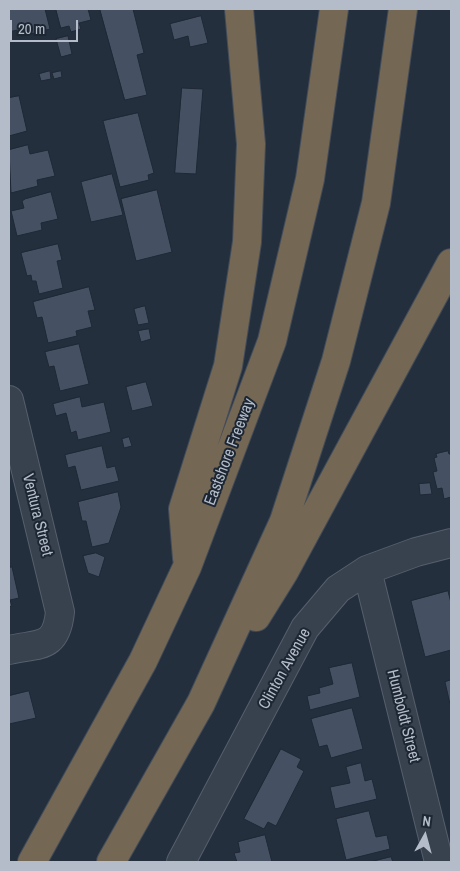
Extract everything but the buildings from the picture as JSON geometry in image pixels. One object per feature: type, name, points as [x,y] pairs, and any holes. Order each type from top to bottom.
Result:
[{"type":"highway","points":[[187,567],[183,509],[228,366],[247,242],[251,144],[239,9]]},
{"type":"highway","name":"Eastshore Freeway","points":[[32,862],[143,661],[187,567],[272,341],[310,180],[334,9]]},
{"type":"highway","points":[[202,703],[284,521],[336,361],[376,203],[403,9]]},
{"type":"highway","points":[[111,862],[202,703],[284,572],[451,263]]},
{"type":"street","name":"Ventura Street","points":[[9,400],[60,612],[58,630],[45,644],[9,650]]},
{"type":"street","name":"Clinton Avenue","points":[[181,862],[305,628],[338,589],[367,570],[416,552],[451,543]]},
{"type":"street","name":"Humboldt Street","points":[[367,570],[439,862]]}]
